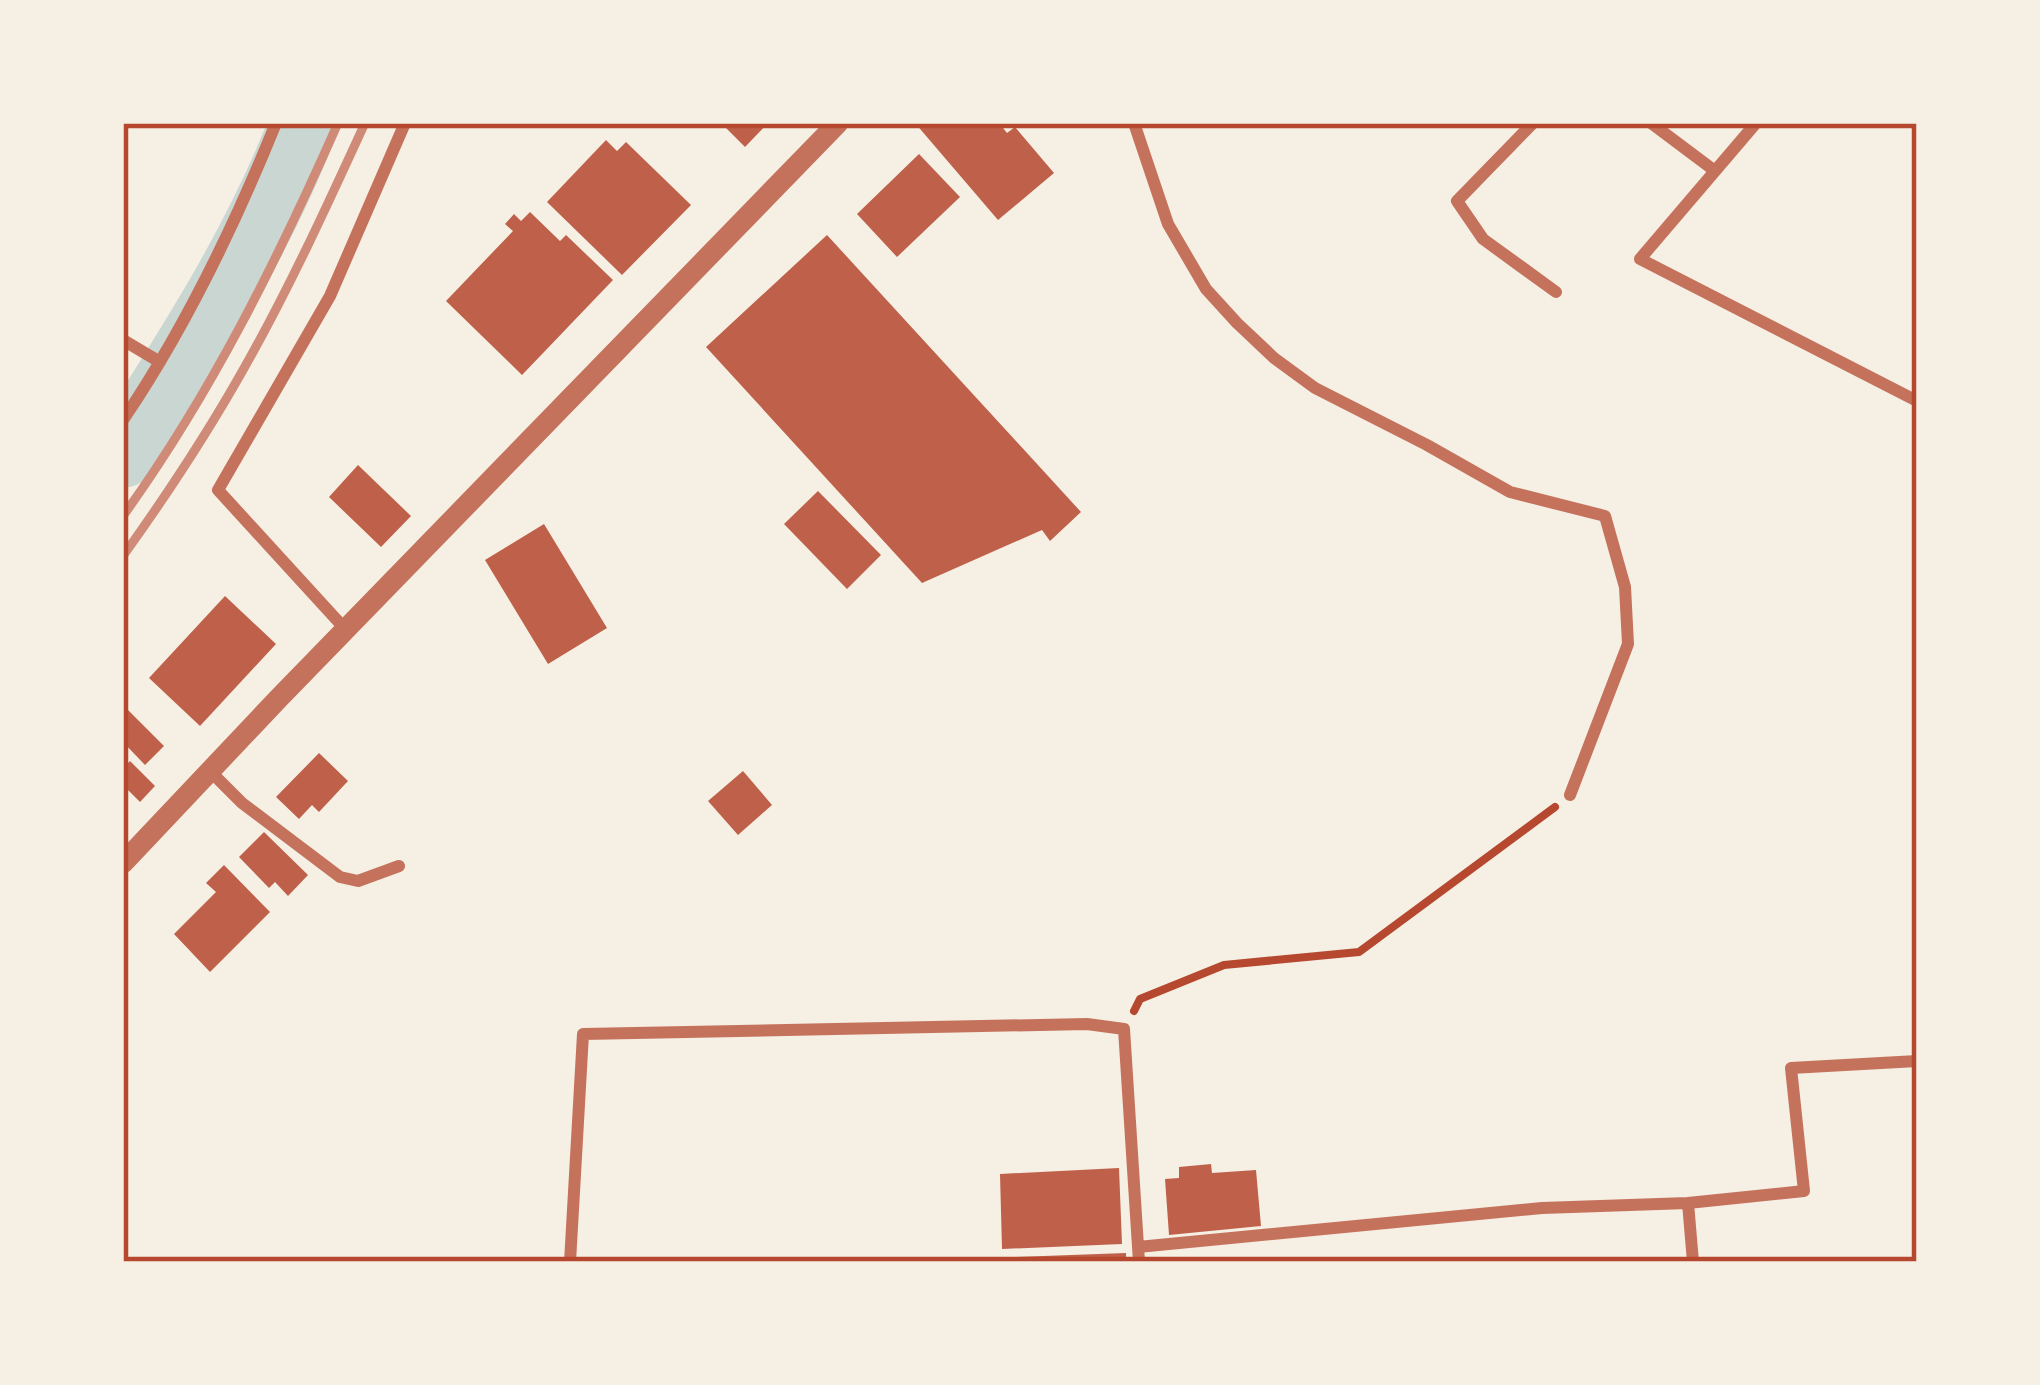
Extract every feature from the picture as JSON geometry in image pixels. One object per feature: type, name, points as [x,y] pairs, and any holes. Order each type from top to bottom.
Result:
[{"type":"street","points":[[123,420],[216,263],[276,123]]},
{"type":"street","points":[[346,630],[218,490],[330,296],[405,123]]},
{"type":"street","points":[[123,863],[838,123]]},
{"type":"street","points":[[1134,123],[1168,224],[1207,289],[1274,358],[1315,388],[1510,492],[1605,516],[1625,587],[1628,644],[1570,795]]},
{"type":"street","points":[[1533,123],[1457,201],[1483,239],[1556,292]]},
{"type":"street","points":[[1651,123],[1715,171]]},
{"type":"street","points":[[1756,123],[1640,259],[1917,401]]},
{"type":"street","points":[[123,340],[160,362]]},
{"type":"street","points":[[210,771],[242,803],[340,877],[358,881],[399,866]]},
{"type":"street","points":[[570,1262],[583,1034],[1088,1024],[1124,1029],[1138,1255],[1542,1208],[1688,1203],[1804,1191],[1791,1068],[1917,1061]]},
{"type":"street","points":[[1688,1203],[1693,1262]]},
{"type":"path","points":[[1124,1029],[1140,999],[1224,965],[1360,952],[1570,795]]},
{"type":"building","points":[[721,123],[768,123],[745,147]]},
{"type":"building","points":[[915,123],[999,123],[1007,133],[1015,127],[1054,173],[998,220]]},
{"type":"building","points":[[606,140],[617,151],[626,142],[691,205],[622,275],[547,202]]},
{"type":"building","points":[[919,154],[960,197],[897,257],[857,214]]},
{"type":"building","points":[[530,212],[560,241],[566,235],[613,280],[522,375],[446,301],[513,231],[505,224],[514,214],[521,221]]},
{"type":"building","points":[[827,235],[1081,512],[1050,541],[1042,530],[922,583],[706,347]]},
{"type":"building","points":[[358,465],[411,516],[381,547],[329,497]]},
{"type":"building","points":[[818,491],[881,555],[847,589],[784,524]]},
{"type":"building","points":[[544,524],[607,628],[548,664],[485,560]]},
{"type":"building","points":[[225,596],[276,644],[200,726],[149,678]]},
{"type":"building","points":[[123,705],[164,746],[145,765],[123,742]]},
{"type":"building","points":[[319,753],[348,781],[319,812],[312,805],[299,819],[276,797]]},
{"type":"building","points":[[130,761],[155,786],[140,802],[123,785],[123,768]]},
{"type":"building","points":[[743,771],[772,805],[738,835],[708,801]]},
{"type":"building","points":[[264,832],[308,875],[288,896],[275,882],[269,888],[239,857]]},
{"type":"building","points":[[224,865],[270,912],[210,972],[174,934],[216,892],[206,883]]},
{"type":"building","points":[[1211,1164],[1212,1173],[1256,1170],[1261,1226],[1169,1235],[1165,1179],[1179,1178],[1179,1167]]},
{"type":"building","points":[[1119,1168],[1122,1244],[1002,1249],[1000,1174]]},
{"type":"building","points":[[1126,1253],[1126,1262],[988,1262],[988,1258]]},
{"type":"waterway","points":[[123,453],[245,251],[304,123]]},
{"type":"railway","points":[[123,516],[241,325],[338,123]]},
{"type":"railway","points":[[123,556],[243,370],[365,123]]}]
